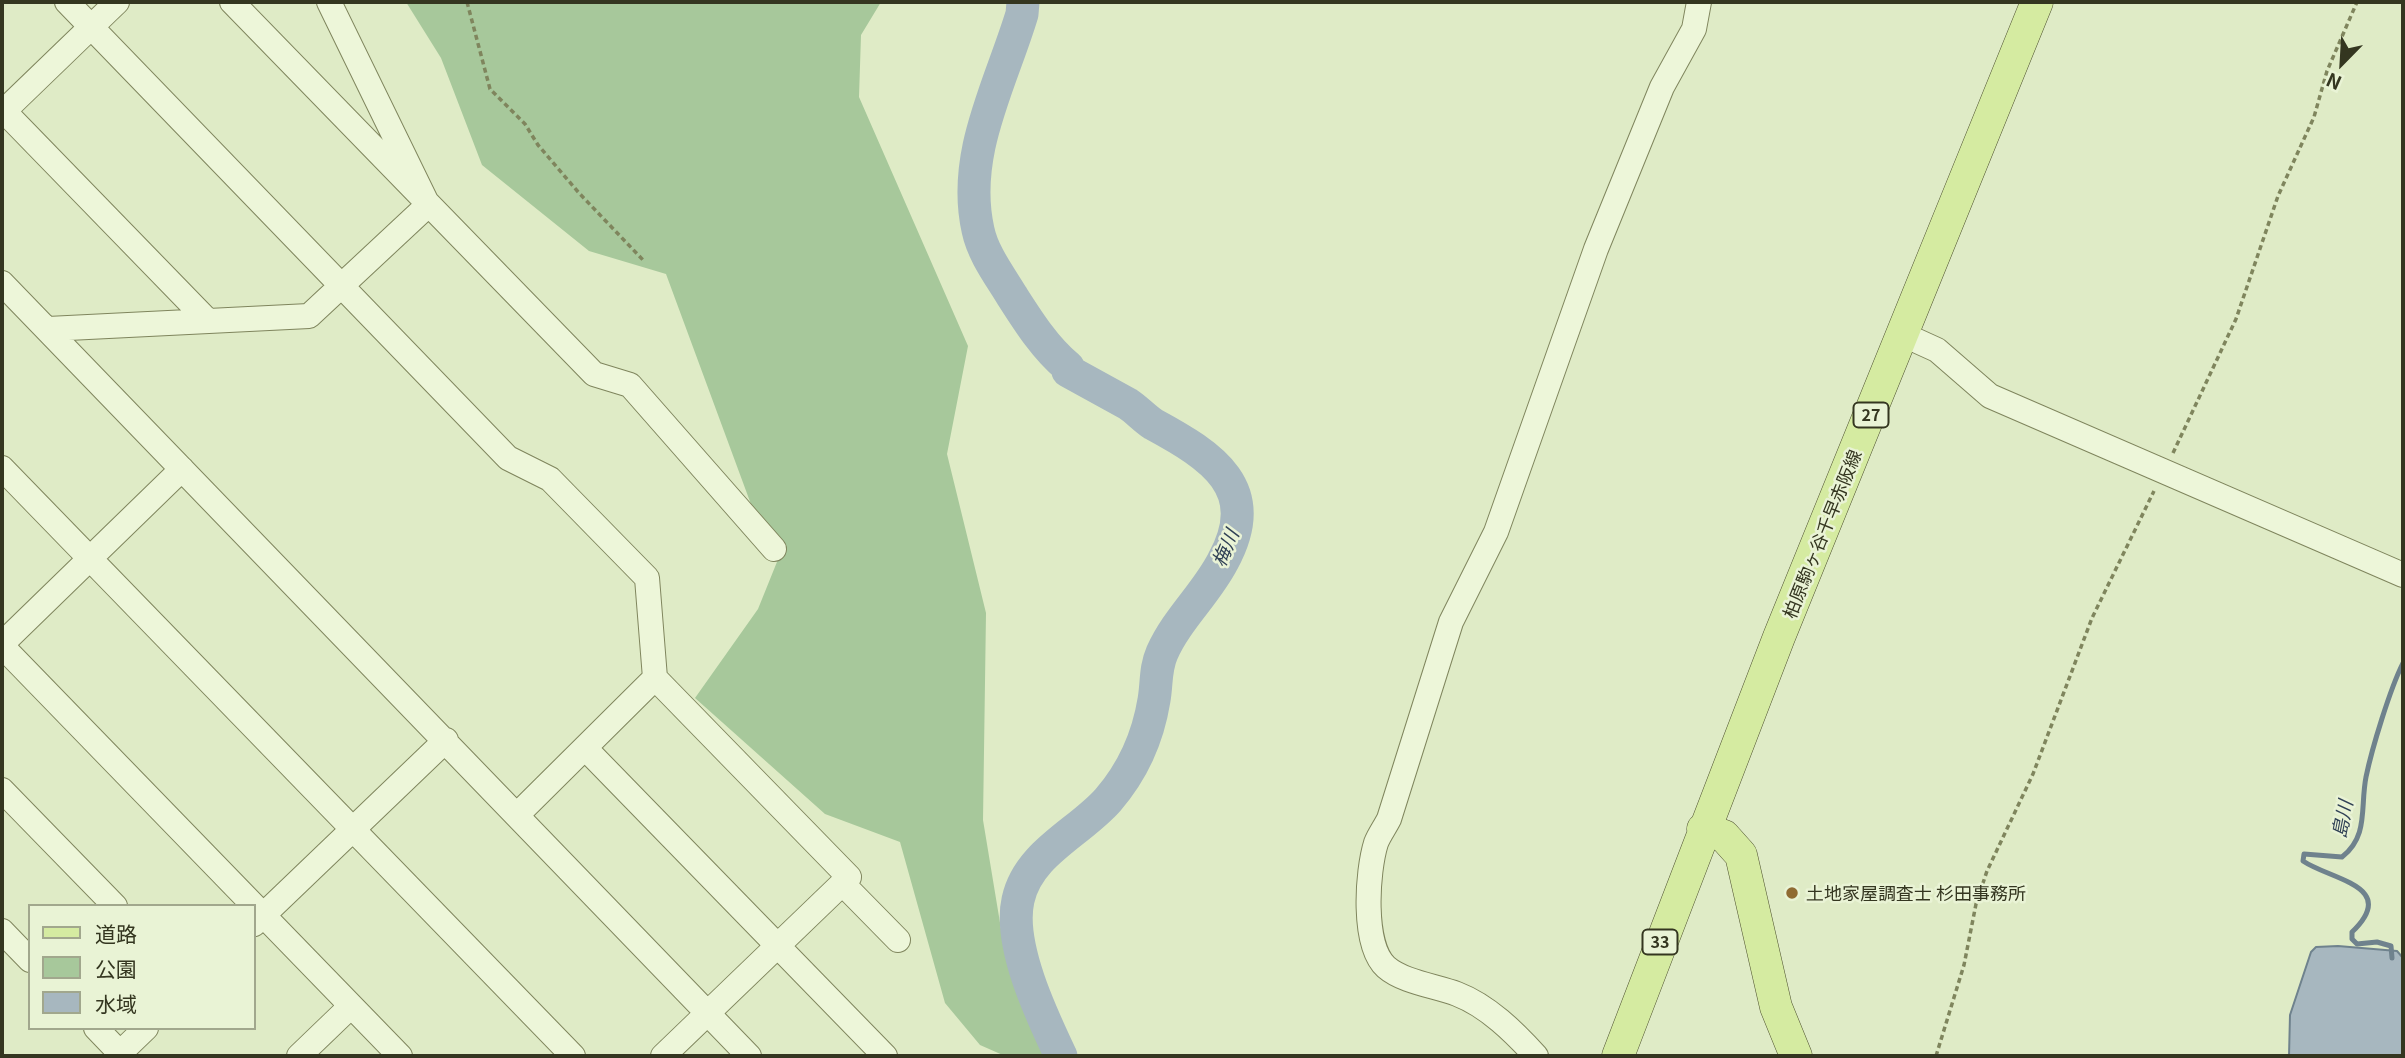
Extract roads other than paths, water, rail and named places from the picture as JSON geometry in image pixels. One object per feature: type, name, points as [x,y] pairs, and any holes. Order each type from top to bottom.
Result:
[{"type":"main road","name":"柏原駒ヶ谷千早赤阪線","points":[[1703,828],[2037,2]]},
{"type":"main road","name":"33","points":[[1618,1056],[1703,828]]},
{"type":"main road","points":[[1703,828],[1724,836],[1741,855],[1776,1007],[1796,1056]]},
{"type":"street","points":[[67,2],[508,458],[550,479],[646,578],[655,678],[849,877],[663,1056]]},
{"type":"street","points":[[117,2],[2,111],[208,321]]},
{"type":"street","points":[[232,2],[594,374],[630,385],[774,549]]},
{"type":"street","points":[[329,2],[428,205]]},
{"type":"street","points":[[1536,1056],[1502,1021],[1460,995],[1387,968],[1373,948],[1370,927],[1372,870],[1377,842],[1389,819],[1451,622],[1496,532],[1596,249],[1662,87],[1693,29],[1699,2]]},
{"type":"street","points":[[48,329],[309,316],[339,284],[428,205]]},
{"type":"street","points":[[2,283],[446,740],[748,1056]]},
{"type":"street","points":[[1904,335],[1937,349],[1990,397],[2403,575]]},
{"type":"street","points":[[2,468],[573,1056]]},
{"type":"street","points":[[183,469],[2,645],[243,904]]},
{"type":"street","points":[[517,815],[655,678]]},
{"type":"street","points":[[400,1056],[351,1006],[258,920],[446,740]]},
{"type":"street","points":[[585,748],[885,1056]]},
{"type":"street","points":[[2,790],[113,904]]},
{"type":"street","points":[[842,883],[898,940]]},
{"type":"street","points":[[2,931],[28,958]]},
{"type":"street","points":[[299,1056],[351,1006]]},
{"type":"street","points":[[98,1030],[118,1055],[144,1030]]},
{"type":"water","points":[[2316,947],[2397,951],[2403,958],[2403,1056],[2289,1056],[2290,1015],[2311,952]]},
{"type":"waterway","name":"梅川","points":[[1023,2],[1022,14],[994,93],[979,147],[974,202],[984,248],[1031,324],[1068,367],[1068,371],[1128,404],[1153,424],[1212,462],[1225,477],[1234,494],[1237,513],[1234,535],[1223,561],[1175,629],[1162,653],[1148,727],[1132,765],[1108,800],[1043,856],[1032,869],[1018,900],[1016,918],[1022,959],[1036,1001],[1061,1056]]},
{"type":"waterway","name":"島川","points":[[2392,958],[2391,946],[2377,942],[2357,944],[2352,939],[2352,932],[2365,917],[2369,904],[2365,894],[2356,886],[2303,861],[2304,854],[2342,857],[2356,840],[2362,820],[2364,788],[2372,751],[2403,663]]},
{"type":"place","name":"土地家屋調査士 杉田事務所","points":[[1792,893]]}]
